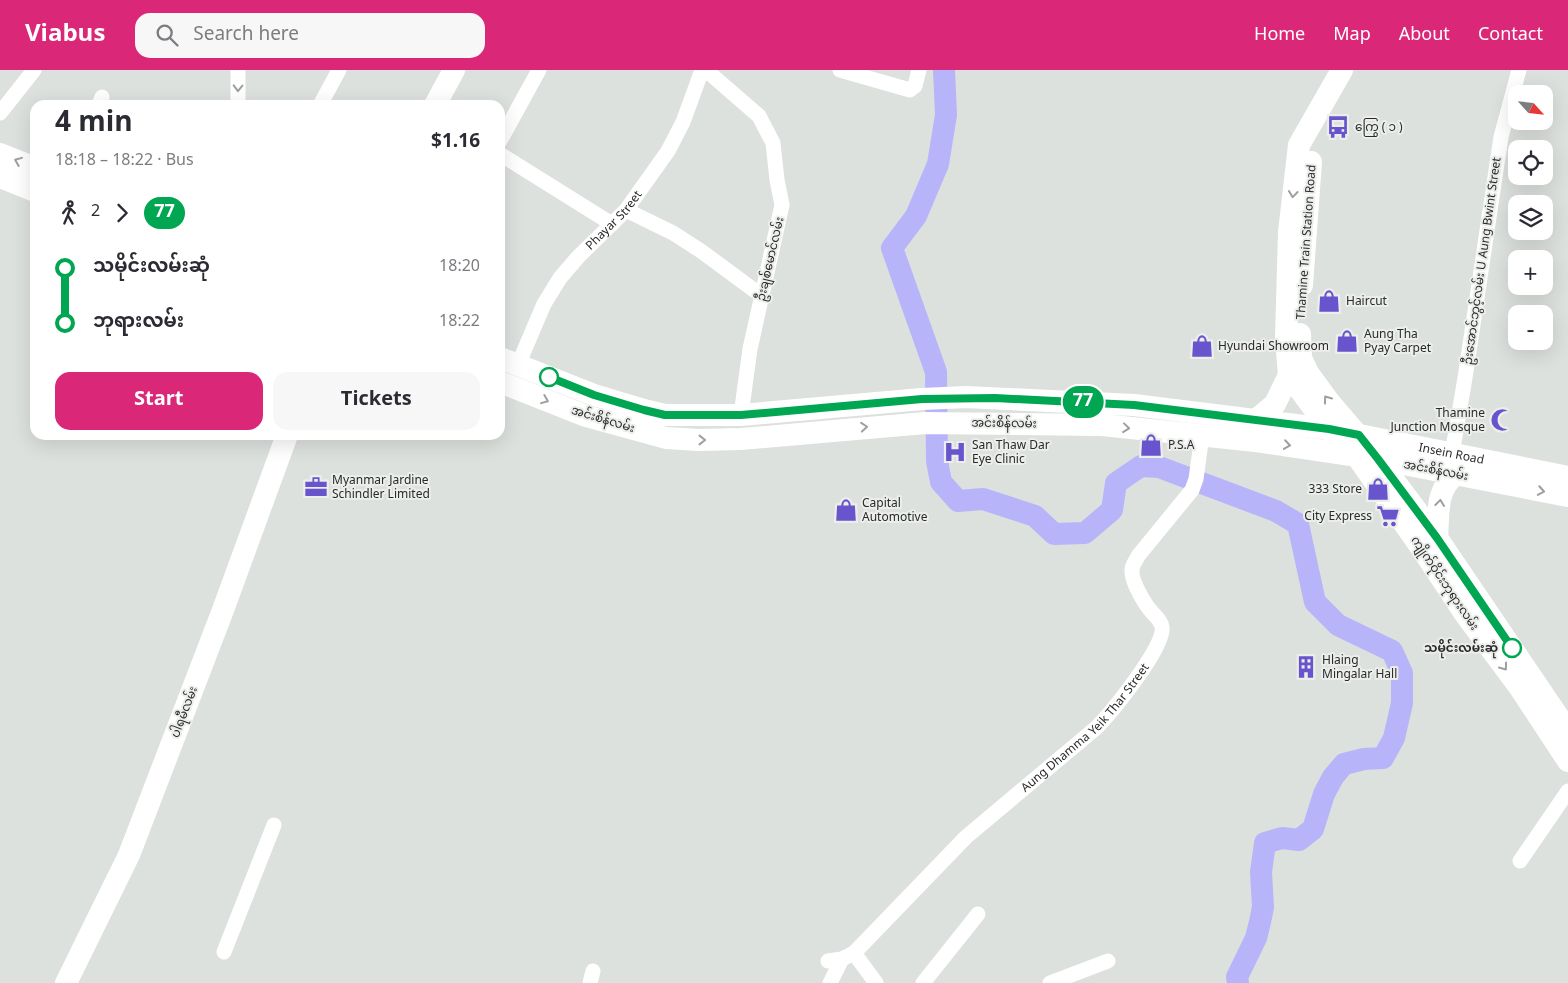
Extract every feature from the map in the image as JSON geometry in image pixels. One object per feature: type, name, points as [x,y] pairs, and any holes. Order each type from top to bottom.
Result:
[{"type":"main road","points":[[438,100],[454,70]]},
{"type":"main road","name":"Thamine Train Station Road","points":[[1289,375],[1286,339],[1289,232],[1299,144],[1342,70]]},
{"type":"main road","name":"Thamine Train Station Road","points":[[1356,70],[1312,149],[1300,312],[1300,358],[1308,373],[1357,445]]},
{"type":"main road","points":[[0,154],[30,166]]},
{"type":"main road","points":[[0,177],[30,189]]},
{"type":"main road","name":"အင်းစိန်လမ်း","points":[[509,362],[594,395],[665,415],[741,415],[922,399],[995,398],[1134,405],[1329,429],[1357,445]]},
{"type":"main road","points":[[1256,420],[1275,404],[1289,375],[1329,429]]},
{"type":"main road","name":"အင်းစိန်လမ်း","points":[[505,384],[586,416],[666,438],[699,440],[741,439],[955,422],[1102,425],[1256,441],[1357,445]]},
{"type":"main road","points":[[780,412],[781,435]]},
{"type":"main road","name":"ပါရမီလမ်း","points":[[66,983],[129,855],[285,440]]},
{"type":"main road","name":"ကျိုက်ဝိုင်းဘုရားလမ်း","points":[[1357,445],[1378,459],[1437,538],[1568,730]]},
{"type":"main road","name":"ကျိုက်ဝိုင်းဘုရားလမ်း","points":[[1357,445],[1422,549],[1520,688],[1568,761]]},
{"type":"main road","name":"Insein Road","points":[[1357,445],[1454,464],[1544,472],[1568,477]]},
{"type":"main road","name":"အင်းစိန်လမ်း","points":[[1378,459],[1454,464],[1514,486],[1568,496]]},
{"type":"main road","points":[[1437,538],[1440,500],[1443,488],[1454,464]]},
{"type":"street","points":[[0,113],[34,70]]},
{"type":"street","points":[[238,70],[238,100]]},
{"type":"street","points":[[323,100],[339,70]]},
{"type":"street","points":[[505,132],[539,70]]},
{"type":"street","name":"Phayar Street","points":[[509,362],[560,278],[578,257],[626,210],[668,151],[683,122],[704,70]]},
{"type":"street","name":"ဦးချစ်မောင်လမ်း","points":[[704,70],[759,116],[774,143],[777,180],[782,205],[750,349],[741,415]]},
{"type":"street","points":[[845,71],[907,90],[912,89],[918,70]]},
{"type":"street","name":"ဦးအောင်ဘွင့်လမ်း U Aung Bwint Street","points":[[1454,464],[1500,137],[1519,70]]},
{"type":"street","points":[[505,157],[612,224]]},
{"type":"street","points":[[626,210],[673,233],[762,296]]},
{"type":"street","name":"Aung Dhamma Yeik Thar Street","points":[[842,958],[966,837],[1096,728],[1110,714],[1150,658],[1159,642],[1162,628],[1159,620],[1146,605],[1134,581],[1132,568],[1138,556],[1192,490],[1196,479],[1202,435]]},
{"type":"street","points":[[1520,861],[1568,791]]},
{"type":"street","points":[[224,952],[274,825]]},
{"type":"street","points":[[923,983],[978,914]]},
{"type":"street","points":[[830,983],[842,958],[876,983]]},
{"type":"street","points":[[1050,983],[1108,961]]},
{"type":"waterway","points":[[944,70],[946,115],[938,164],[916,216],[892,248],[936,372],[937,461],[941,482],[958,501],[983,499],[1035,516],[1054,534],[1085,533],[1112,510],[1116,483],[1141,466],[1159,467],[1276,511],[1298,524],[1315,602],[1338,625],[1392,651],[1402,673],[1402,703],[1394,738],[1383,758],[1364,759],[1344,764],[1333,777],[1324,794],[1313,829],[1299,840],[1282,838],[1265,843],[1261,872],[1263,907],[1256,938],[1237,977],[1238,983]]},
{"type":"bus line","name":"77","points":[[549,377],[594,395],[665,415],[741,415],[922,399],[966,397],[1134,405],[1329,429],[1359,435],[1437,538],[1512,648]]},
{"type":"place","name":"ကြွေ ( ၁ )","points":[[1338,127]]},
{"type":"place","name":"Haircut","points":[[1329,301]]},
{"type":"place","name":"Aung Tha Pyay Carpet","points":[[1347,341]]},
{"type":"place","name":"Hyundai Showroom","points":[[1202,346]]},
{"type":"place","name":"Thamine Junction Mosque","points":[[1502,420]]},
{"type":"place","name":"P.S.A","points":[[1151,445]]},
{"type":"place","name":"San Thaw Dar Eye Clinic","points":[[955,452]]},
{"type":"place","name":"Myanmar Jardine Schindler Limited","points":[[316,487]]},
{"type":"place","name":"333 Store","points":[[1378,489]]},
{"type":"place","name":"Capital Automotive","points":[[846,510]]},
{"type":"place","name":"City Express","points":[[1388,516]]},
{"type":"place","name":"သမိုင်းလမ်းဆုံ","points":[[1512,648]]},
{"type":"place","name":"Hlaing Mingalar Hall","points":[[1306,667]]}]
